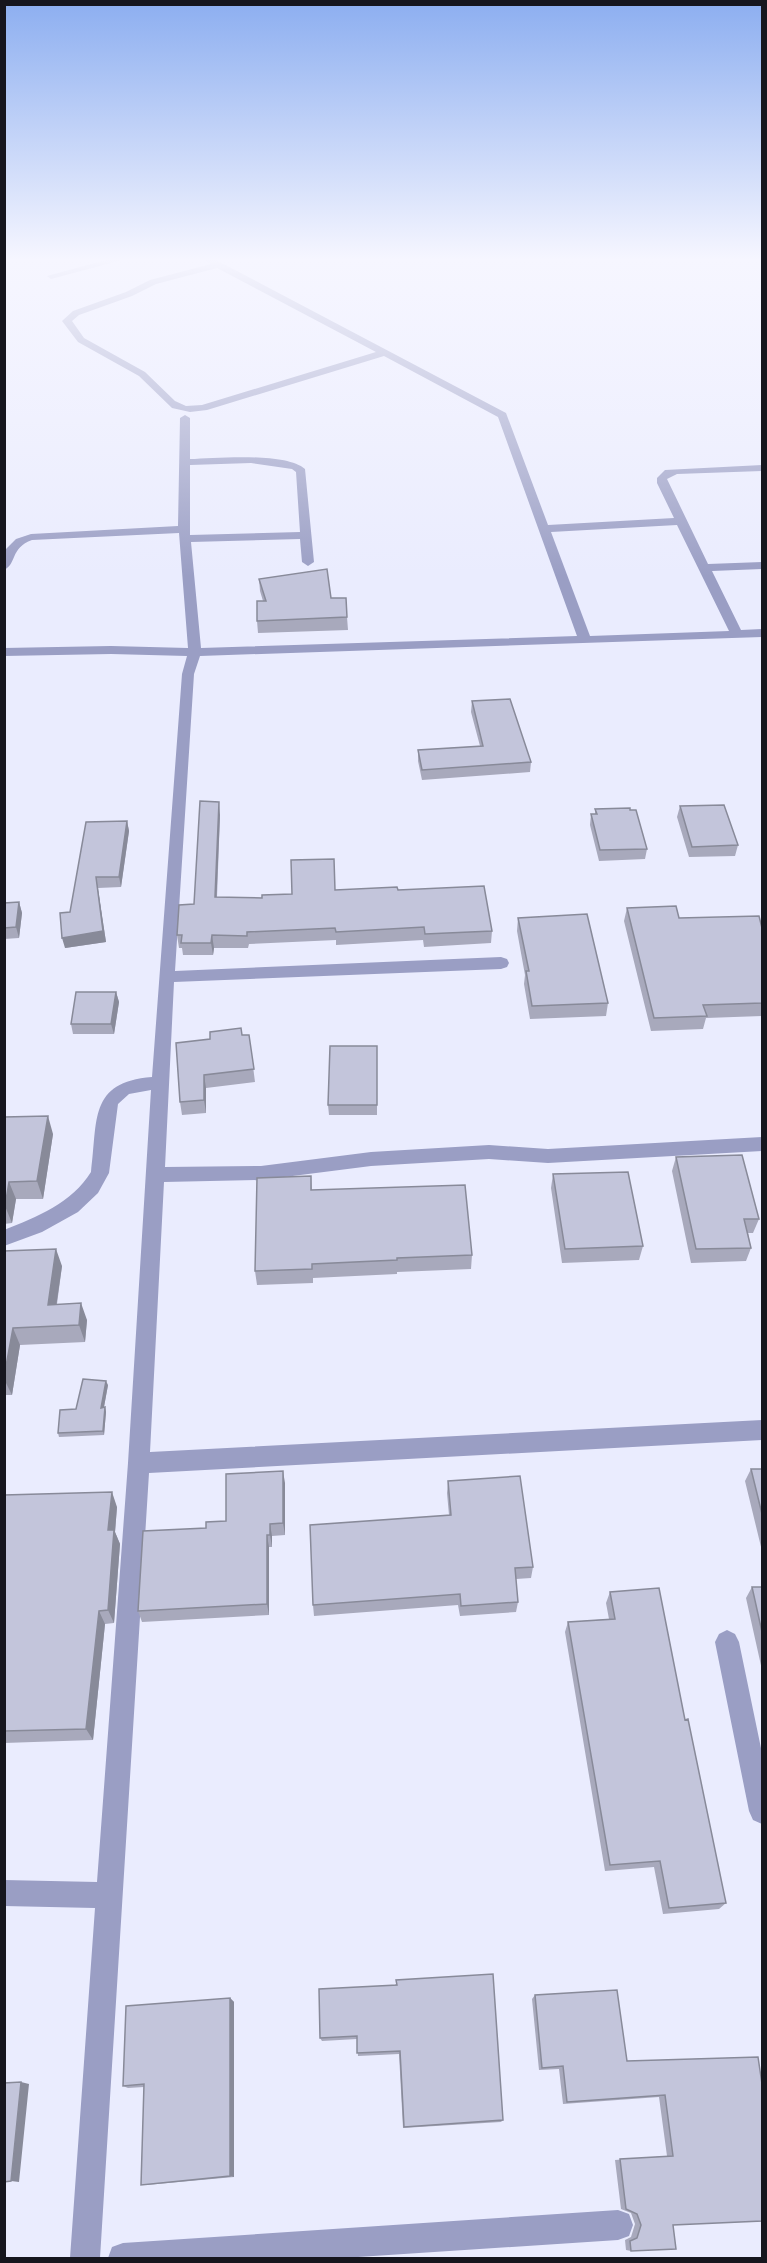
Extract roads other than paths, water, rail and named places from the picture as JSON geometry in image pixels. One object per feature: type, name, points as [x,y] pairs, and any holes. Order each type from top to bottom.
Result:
[{"type":"street","points":[[127,366],[141,373],[174,405],[188,410],[203,408],[343,366]]},
{"type":"street","points":[[408,366],[502,415],[585,640]]},
{"type":"street","points":[[85,2259],[138,1463],[166,977],[188,674],[195,652],[185,534],[185,418]]},
{"type":"street","points":[[186,462],[251,460],[295,466],[301,471],[308,561]]},
{"type":"street","points":[[737,634],[662,483],[662,478],[677,471],[762,468]]},
{"type":"street","points":[[546,530],[681,521]]},
{"type":"street","points":[[4,567],[10,547],[17,541],[31,537],[185,534],[306,535]]},
{"type":"street","points":[[704,568],[762,565]]},
{"type":"street","points":[[4,652],[111,650],[195,652],[762,633]]},
{"type":"street","points":[[166,977],[501,963]]},
{"type":"street","points":[[4,1238],[35,1226],[70,1207],[91,1188],[100,1173],[110,1102],[123,1089],[134,1084],[159,1083]]},
{"type":"street","points":[[154,1175],[261,1173],[371,1159],[477,1153],[548,1156],[762,1144]]},
{"type":"street","points":[[138,1463],[365,1453],[762,1430]]},
{"type":"street","points":[[727,1642],[762,1811]]},
{"type":"street","points":[[4,1893],[109,1895]]},
{"type":"street","points":[[123,2259],[618,2224]]}]
